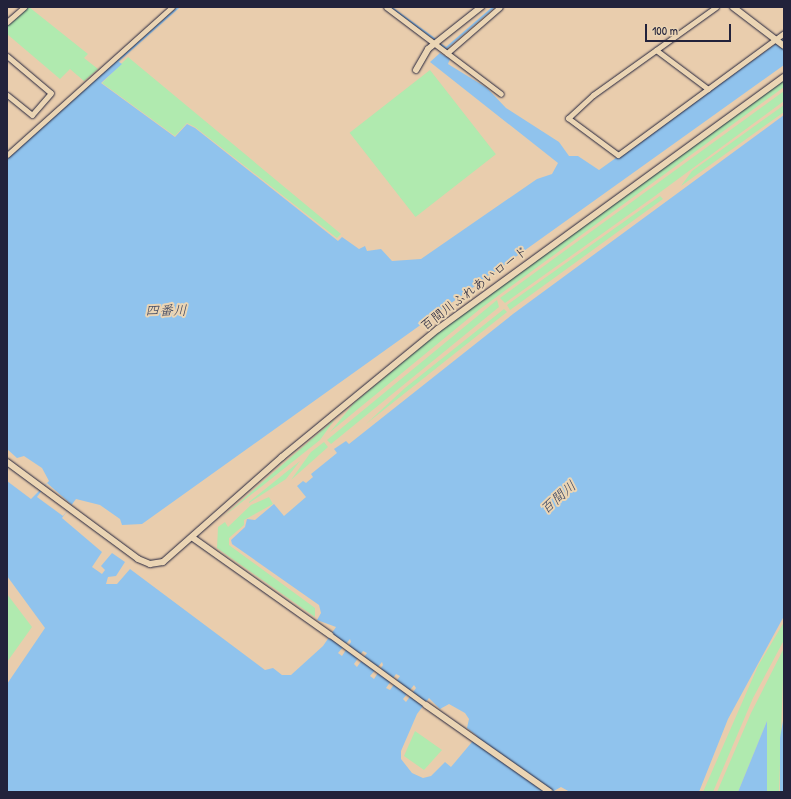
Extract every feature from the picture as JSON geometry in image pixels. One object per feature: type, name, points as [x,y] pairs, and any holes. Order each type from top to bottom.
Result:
[{"type":"street","points":[[7,22],[24,7]]},
{"type":"street","points":[[7,155],[172,7]]},
{"type":"street","points":[[386,7],[501,94]]},
{"type":"street","points":[[416,70],[435,43],[481,7]]},
{"type":"street","points":[[445,51],[500,7]]},
{"type":"street","points":[[716,7],[570,112],[568,118],[618,155],[708,89],[779,43],[784,33]]},
{"type":"street","points":[[733,7],[779,43]]},
{"type":"street","points":[[656,50],[708,89]]},
{"type":"street","points":[[7,56],[51,93],[32,115],[7,95]]},
{"type":"street","name":"百間川ふれあいロード","points":[[7,462],[69,508],[150,564],[168,560],[282,457],[438,328],[784,77]]},
{"type":"street","points":[[193,538],[550,792]]},
{"type":"green space","points":[[29,7],[88,54],[84,58],[98,69],[84,81],[70,69],[60,79],[7,34],[7,26]]},
{"type":"green space","points":[[128,57],[341,234],[337,238],[195,127],[187,123],[175,136],[102,83]]},
{"type":"green space","points":[[430,70],[496,154],[415,217],[350,133]]},
{"type":"green space","points":[[784,79],[784,87],[480,309],[330,432],[354,403],[460,314]]},
{"type":"green space","points":[[784,91],[784,101],[655,196],[505,303],[500,298]]},
{"type":"green space","points":[[784,105],[784,112],[681,186],[692,171]]},
{"type":"green space","points":[[660,196],[663,199],[510,310],[507,305]]},
{"type":"green space","points":[[497,300],[499,307],[331,444],[327,440]]},
{"type":"green space","points":[[504,309],[507,312],[366,424],[405,388]]},
{"type":"green space","points":[[335,419],[320,440],[223,517],[267,478]]},
{"type":"green space","points":[[324,442],[328,447],[291,480],[311,452]]},
{"type":"green space","points":[[300,461],[286,479],[249,503],[249,502]]},
{"type":"green space","points":[[269,497],[273,504],[244,520],[244,525],[229,538],[229,545],[315,608],[315,617],[217,548],[218,527],[225,522],[228,527],[251,505]]},
{"type":"green space","points":[[7,594],[32,627],[7,662]]},
{"type":"green space","points":[[784,622],[784,640],[753,698],[713,792],[703,792],[758,666]]},
{"type":"green space","points":[[784,648],[779,792],[767,792],[767,721],[738,792],[717,792],[751,713]]},
{"type":"green space","points":[[415,731],[442,750],[424,770],[404,756]]},
{"type":"water","points":[[784,38],[784,65],[142,524],[122,525],[120,519],[100,505],[76,499],[62,518],[102,552],[92,567],[102,574],[105,570],[101,566],[112,553],[125,562],[116,576],[108,577],[106,584],[117,584],[130,569],[265,670],[273,668],[282,675],[291,675],[323,646],[336,627],[317,620],[321,613],[319,605],[232,544],[231,540],[245,527],[247,519],[255,520],[274,504],[284,516],[306,497],[297,486],[303,481],[306,483],[313,477],[311,474],[337,453],[334,449],[346,441],[349,444],[513,314],[784,115],[784,616],[728,719],[699,792],[570,792],[561,787],[552,792],[7,792],[7,684],[45,628],[7,576],[7,481],[31,499],[49,481],[42,468],[24,456],[17,458],[7,449],[7,159],[116,60],[122,64],[101,83],[175,137],[187,124],[195,128],[338,241],[342,237],[359,249],[365,246],[367,251],[381,249],[392,261],[421,259],[537,179],[552,174],[558,163],[430,62],[440,53],[450,59],[448,64],[487,88],[506,108],[559,142],[569,156],[578,156],[599,170]],"holes":[[[350,639],[351,642],[342,656],[338,653]],[[363,651],[367,653],[357,667],[354,664]],[[382,662],[383,665],[374,679],[370,676]],[[396,674],[400,676],[390,690],[386,688]],[[414,685],[416,688],[406,702],[403,699]],[[429,698],[440,709],[449,704],[465,713],[469,719],[467,728],[477,736],[451,767],[445,762],[431,776],[423,778],[412,773],[401,759],[401,751],[417,714]]]},
{"type":"water","points":[[784,715],[784,792],[780,792],[780,738]]},
{"type":"water","points":[[767,721],[767,792],[738,792]]},
{"type":"pier","points":[[47,483],[72,505],[63,516],[37,497]]},
{"type":"waterway","points":[[117,62],[179,7]]},
{"type":"waterway","points":[[391,7],[435,39]]},
{"type":"waterway","points":[[444,50],[494,7]]},
{"type":"waterway","points":[[442,45],[446,48]]},
{"type":"water label","name":"四番川","points":[[166,310]]},
{"type":"water label","name":"百間川","points":[[558,497]]}]
